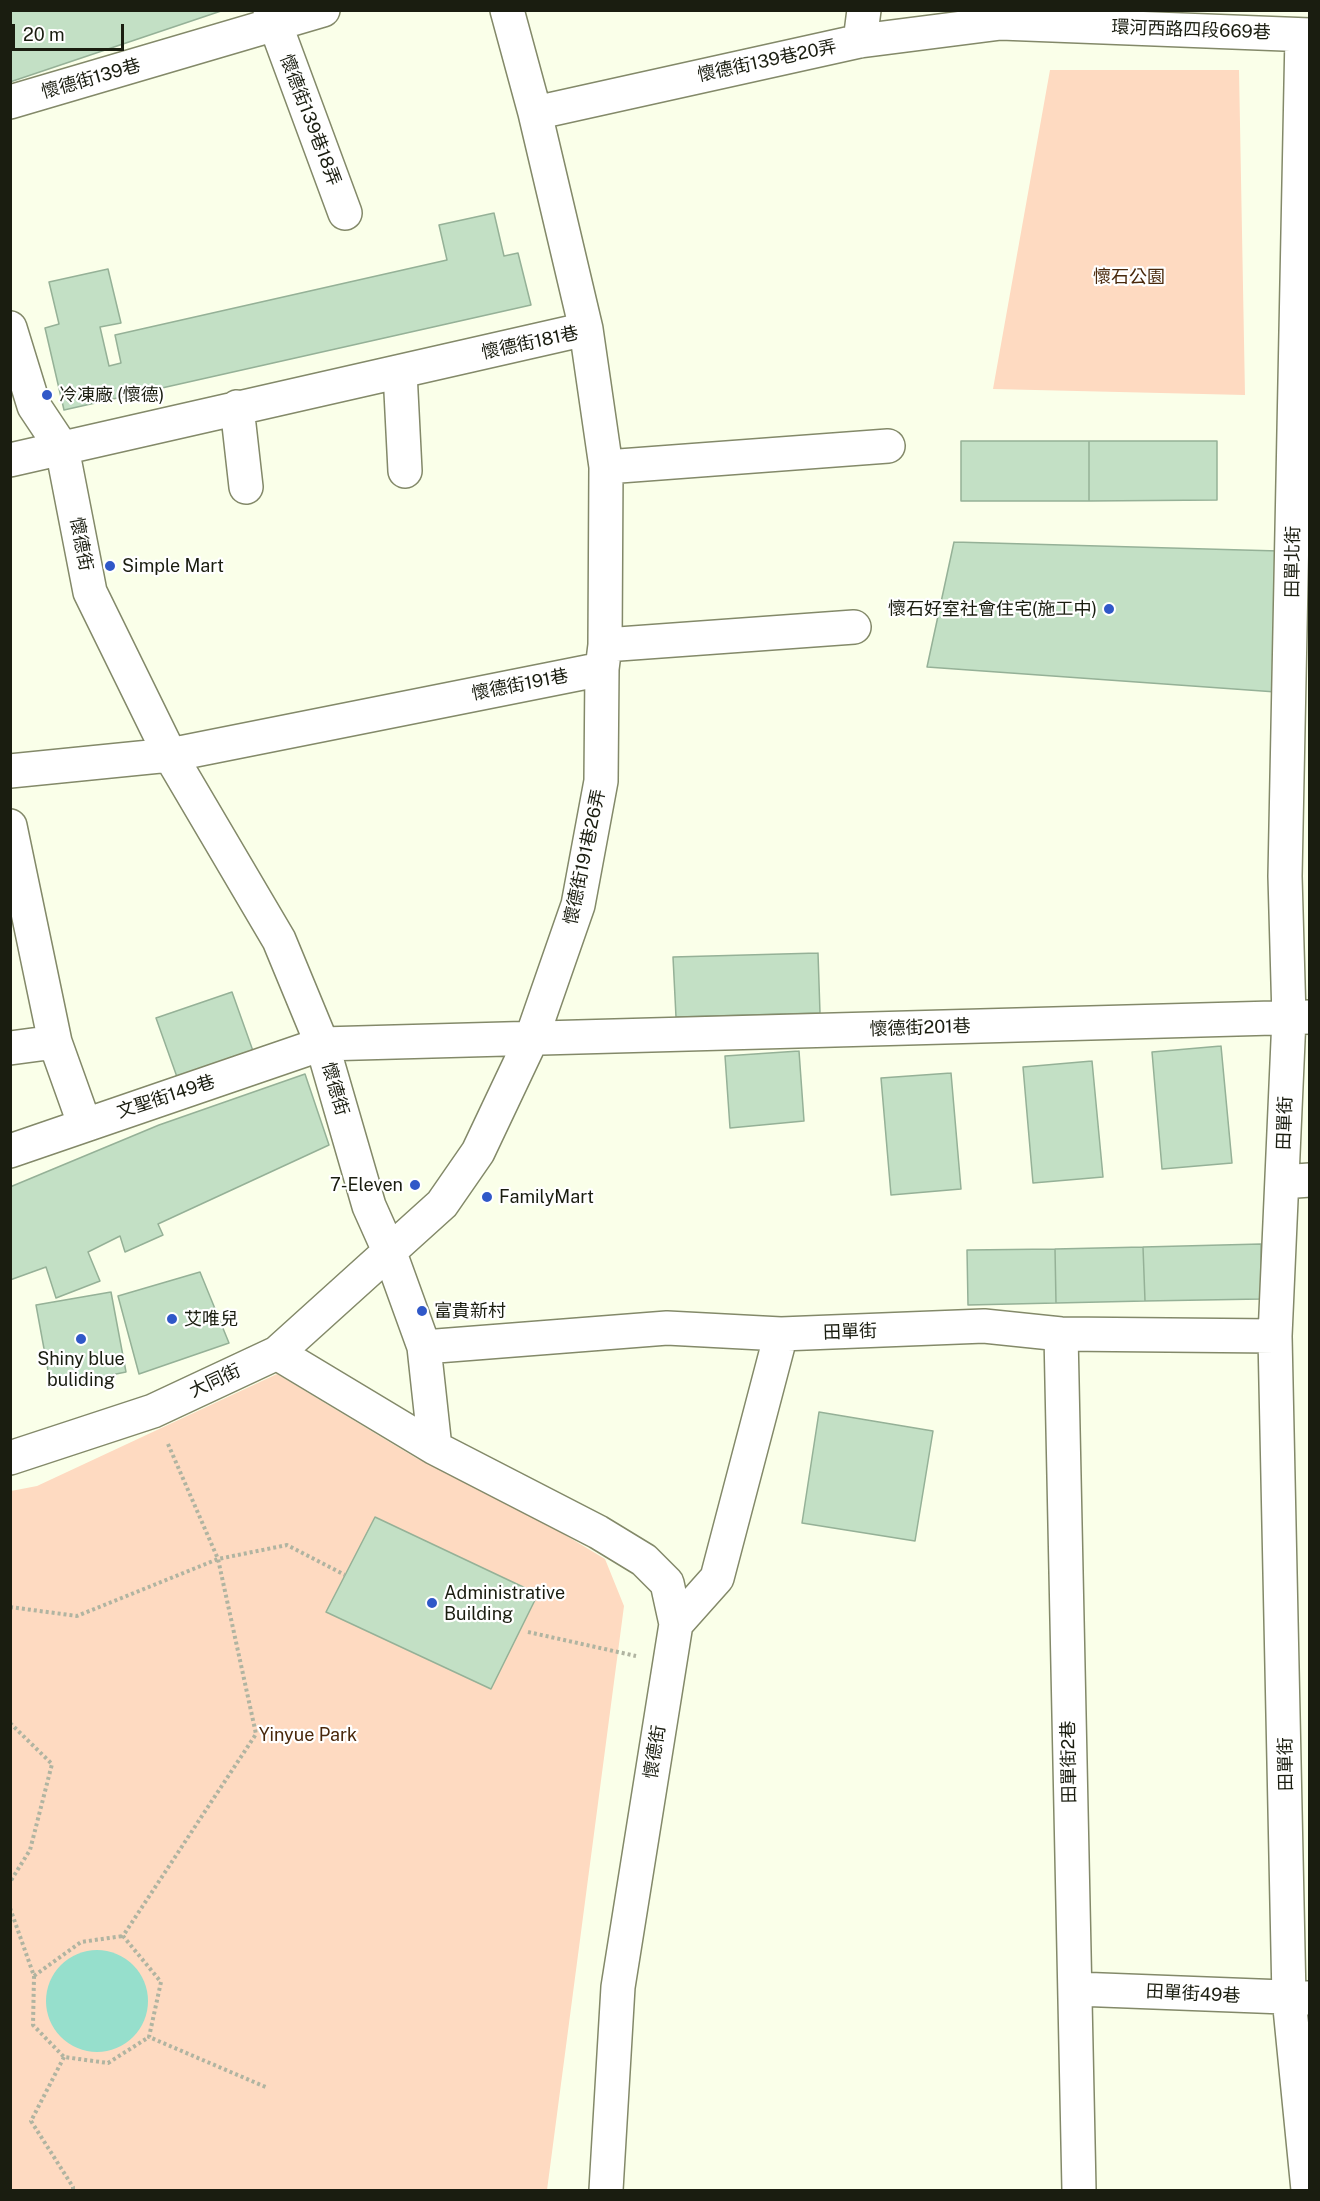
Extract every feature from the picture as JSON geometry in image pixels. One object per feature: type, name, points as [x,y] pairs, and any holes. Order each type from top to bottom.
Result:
[{"type":"street","name":"懷德街139巷","points":[[10,102],[272,18],[323,10]]},
{"type":"street","points":[[507,10],[535,112],[586,329]]},
{"type":"street","name":"懷德街139巷18弄","points":[[272,18],[345,213]]},
{"type":"street","name":"懷德街139巷20弄","points":[[535,112],[862,26],[1001,23]]},
{"type":"street","name":"環河西路四段669巷","points":[[1001,23],[1306,35]]},
{"type":"street","name":"田單北街","points":[[1299,1017],[1286,876],[1306,35]]},
{"type":"street","name":"懷德街","points":[[10,328],[34,406],[62,448],[90,591],[170,755],[279,940],[322,1044],[369,1206],[390,1253],[424,1347],[435,1448]]},
{"type":"street","name":"懷德街181巷","points":[[10,460],[586,329],[606,467],[604,657]]},
{"type":"street","points":[[400,372],[405,471]]},
{"type":"street","points":[[237,407],[246,487]]},
{"type":"street","points":[[606,467],[888,446]]},
{"type":"street","name":"懷德街191巷","points":[[170,755],[604,657],[854,627]]},
{"type":"street","name":"懷德街191巷26弄","points":[[390,1253],[442,1204],[478,1152],[531,1040],[578,905],[601,781],[604,657]]},
{"type":"street","points":[[10,771],[170,755]]},
{"type":"street","points":[[10,826],[55,1042],[84,1123]]},
{"type":"street","name":"懷德街201巷","points":[[322,1044],[1299,1017]]},
{"type":"street","name":"田單街","points":[[1299,1017],[1296,1181],[1275,1336],[1297,1661],[1299,1998],[1308,2190]]},
{"type":"street","points":[[10,1048],[55,1042]]},
{"type":"street","name":"文聖街149巷","points":[[10,1151],[84,1123],[165,1099],[322,1044]]},
{"type":"street","name":"大同街","points":[[10,1458],[153,1411],[277,1353],[390,1253]]},
{"type":"street","name":"田單街","points":[[424,1347],[667,1328],[782,1334],[984,1326],[1061,1334],[1275,1336]]},
{"type":"street","points":[[676,1624],[717,1578],[782,1334]]},
{"type":"street","name":"田單街2巷","points":[[1061,1334],[1071,1847],[1077,1989],[1079,2190]]},
{"type":"street","name":"懷德街","points":[[277,1353],[435,1448],[598,1532],[644,1560],[667,1583],[676,1624],[618,1987],[606,2190]]},
{"type":"street","name":"田單街49巷","points":[[1077,1989],[1299,1998]]},
{"type":"path","points":[[34,1976],[81,1942],[123,1936],[256,1734],[218,1559],[153,1411]]},
{"type":"path","points":[[10,1607],[77,1616],[218,1559],[287,1545],[345,1575]]},
{"type":"path","points":[[528,1632],[669,1663]]},
{"type":"path","points":[[10,1723],[52,1764],[30,1850],[10,1882]]},
{"type":"path","points":[[10,1908],[34,1976],[33,2025],[64,2057],[108,2063],[149,2037],[161,1982],[123,1936]]},
{"type":"path","points":[[149,2037],[268,2088]]},
{"type":"path","points":[[64,2057],[31,2121],[73,2190]]},
{"type":"green space","name":"懷石公園","points":[[1050,70],[1239,70],[1245,395],[993,389]]},
{"type":"green space","name":"Yinyue Park","points":[[277,1374],[416,1458],[512,1503],[605,1559],[624,1606],[547,2190],[11,2190],[11,1491],[37,1486]]},
{"type":"water","points":[[97,1950],[116,1954],[133,1965],[144,1982],[148,2001],[144,2020],[133,2037],[116,2048],[97,2052],[78,2048],[61,2037],[50,2020],[46,2001],[50,1982],[61,1965],[78,1954]]},
{"type":"building","points":[[10,10],[33,11],[224,10],[10,82]]},
{"type":"building","points":[[494,213],[504,256],[518,253],[531,305],[64,410],[45,328],[59,324],[49,282],[108,269],[121,323],[100,327],[109,366],[121,363],[115,335],[447,260],[439,225]]},
{"type":"building","points":[[961,441],[1089,441],[1089,501],[961,501]]},
{"type":"building","points":[[1089,441],[1217,441],[1217,500],[1089,501]]},
{"type":"building","name":"懷石好室社會住宅(施工中)","points":[[954,542],[1279,551],[1276,692],[927,667]]},
{"type":"building","points":[[818,953],[820,1013],[676,1017],[673,957]]},
{"type":"building","points":[[232,992],[253,1051],[177,1077],[156,1018]]},
{"type":"building","points":[[1221,1046],[1232,1163],[1162,1169],[1152,1052]]},
{"type":"building","points":[[799,1051],[804,1121],[730,1128],[725,1056]]},
{"type":"building","points":[[1092,1061],[1103,1177],[1033,1183],[1023,1067]]},
{"type":"building","points":[[951,1073],[961,1189],[891,1195],[881,1078]]},
{"type":"building","points":[[305,1074],[329,1145],[158,1224],[163,1235],[125,1252],[120,1236],[88,1252],[100,1281],[56,1298],[46,1267],[10,1280],[10,1187],[159,1125]]},
{"type":"building","points":[[1261,1244],[1261,1299],[1145,1301],[1143,1247]]},
{"type":"building","points":[[1143,1247],[1145,1301],[1056,1303],[1055,1249]]},
{"type":"building","points":[[1055,1249],[1056,1303],[968,1305],[967,1250]]},
{"type":"building","name":"艾唯兒","points":[[200,1272],[229,1343],[139,1374],[118,1296]]},
{"type":"building","name":"Shiny blue buliding","points":[[111,1292],[126,1372],[51,1387],[36,1305]]},
{"type":"building","points":[[819,1412],[933,1431],[915,1541],[802,1523]]},
{"type":"building","name":"Administrative Building","points":[[375,1517],[538,1594],[491,1689],[326,1612]]},
{"type":"place","name":"冷凍廠 (懷德)","points":[[47,395]]},
{"type":"place","name":"Simple Mart","points":[[110,566]]},
{"type":"place","name":"懷石好室社會住宅(施工中)","points":[[1109,609]]},
{"type":"place","name":"7-Eleven","points":[[415,1185]]},
{"type":"place","name":"FamilyMart","points":[[487,1197]]},
{"type":"place","name":"富貴新村","points":[[422,1311]]},
{"type":"place","name":"艾唯兒","points":[[172,1319]]},
{"type":"place","name":"Shiny blue buliding","points":[[81,1339]]},
{"type":"place","name":"Administrative Building","points":[[432,1603]]}]
